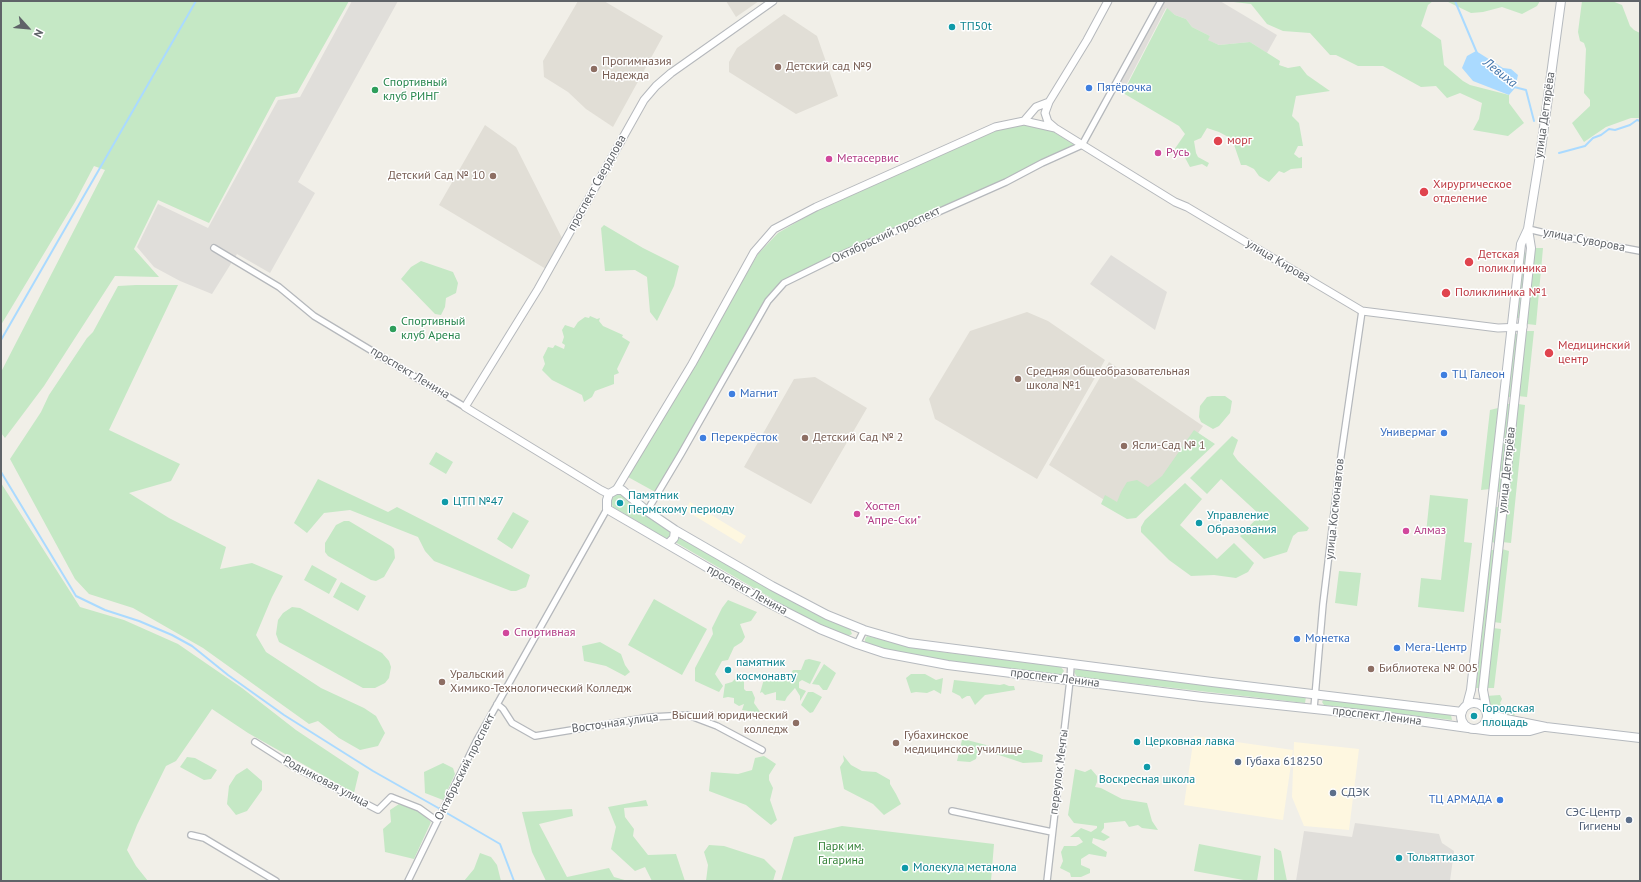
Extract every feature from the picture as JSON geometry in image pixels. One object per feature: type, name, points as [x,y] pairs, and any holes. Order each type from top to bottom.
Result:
[{"type":"main road","name":"улица Дегтярёва","points":[[1464,708],[1471,690],[1521,244],[1528,229],[1541,148],[1560,1]]},
{"type":"main road","name":"улица Дегтярёва","points":[[1487,712],[1483,690],[1531,248],[1528,229]]},
{"type":"main road","name":"проспект Ленина","points":[[612,492],[622,490],[647,511],[676,530],[772,586],[827,615],[864,630],[909,643],[1315,694],[1464,708]]},
{"type":"main road","points":[[607,508],[607,500],[612,492]]},
{"type":"main road","name":"проспект Ленина","points":[[607,508],[763,600],[820,630],[884,653],[933,663],[1202,697],[1314,708],[1491,731],[1530,731],[1546,727]]},
{"type":"main road","points":[[668,544],[674,538],[676,530]]},
{"type":"main road","points":[[1473,703],[1479,704],[1487,712],[1487,720],[1484,725],[1479,728],[1471,728],[1462,722],[1464,708],[1473,703]]},
{"type":"main road","name":"проспект Ленина","points":[[1487,712],[1506,719],[1546,727],[1640,738]]},
{"type":"street","name":"проспект Свердлова","points":[[465,407],[538,289],[644,100],[656,86],[671,73],[773,1]]},
{"type":"street","points":[[612,492],[692,364],[754,252],[774,229],[816,207],[995,127],[1024,121],[1036,108],[1049,102],[1087,40],[1108,1]]},
{"type":"street","points":[[1082,146],[1160,1]]},
{"type":"street","name":"улица Кирова","points":[[1049,102],[1045,113],[1048,122],[1055,128],[1082,146],[1362,311],[1511,328],[1523,327]]},
{"type":"street","name":"улица Кирова","points":[[1024,121],[1055,128]]},
{"type":"street","name":"Октябрьский проспект","points":[[647,511],[678,460],[768,301],[784,283],[839,256],[1006,182],[1068,151],[1082,146]]},
{"type":"street","name":"улица Суворова","points":[[1528,229],[1640,251]]},
{"type":"street","name":"проспект Ленина","points":[[214,248],[279,287],[314,316],[601,490],[612,492]]},
{"type":"street","name":"улица Космонавтов","points":[[1314,708],[1323,604],[1340,463],[1362,311]]},
{"type":"street","name":"Октябрьский проспект","points":[[408,881],[477,740],[607,508]]},
{"type":"street","points":[[857,644],[864,630]]},
{"type":"street","name":"переулок Мечты","points":[[1047,881],[1071,664]]},
{"type":"street","name":"Восточная улица","points":[[497,704],[512,723],[535,736],[651,717],[688,715],[717,726],[762,750]]},
{"type":"street","name":"Родниковая улица","points":[[255,742],[291,765],[378,810],[391,797],[419,808],[437,821]]},
{"type":"street","points":[[952,811],[1052,832]]},
{"type":"street","points":[[191,835],[204,838],[276,881]]},
{"type":"shaded area","points":[[352,1],[398,1],[298,182],[315,193],[270,273],[237,254],[212,294],[180,281],[154,267],[137,247],[158,204],[208,228],[278,100],[300,97]]},
{"type":"shaded area","name":"Прогимназия Надежда","points":[[578,1],[604,1],[663,36],[613,127],[586,109],[568,92],[544,77],[543,61]]},
{"type":"shaded area","points":[[726,1],[759,1],[736,17]]},
{"type":"shaded area","points":[[1159,1],[1220,1],[1277,35],[1267,53],[1250,42],[1219,45],[1207,40],[1210,36],[1192,27],[1186,19],[1175,15],[1166,8],[1122,93],[1113,88]]},
{"type":"shaded area","name":"Детский сад №9","points":[[784,14],[817,36],[838,96],[796,114],[729,72],[729,62],[737,48]]},
{"type":"shaded area","name":"Детский Сад № 10","points":[[485,125],[516,147],[563,240],[546,269],[439,205]]},
{"type":"shaded area","points":[[1111,255],[1167,292],[1155,330],[1090,284]]},
{"type":"shaded area","name":"Средняя общеобразовательная школа №1","points":[[1027,312],[1048,321],[1105,360],[1037,479],[935,419],[929,399],[970,331]]},
{"type":"shaded area","name":"Ясли-Сад № 1","points":[[1109,362],[1203,426],[1159,489],[1131,517],[1049,465]]},
{"type":"shaded area","name":"Детский Сад № 2","points":[[815,377],[867,408],[811,504],[744,467],[794,379]]},
{"type":"shaded area","points":[[690,502],[746,536],[741,544],[685,510]]},
{"type":"shaded area","points":[[1194,736],[1293,750],[1283,820],[1184,805]]},
{"type":"shaded area","points":[[1294,742],[1359,749],[1349,830],[1304,826],[1292,797]]},
{"type":"shaded area","points":[[1355,823],[1439,834],[1442,843],[1454,851],[1450,881],[1296,881],[1304,831],[1352,837]]},
{"type":"green space","points":[[1,1],[349,1],[297,93],[276,97],[209,223],[158,200],[134,249],[159,277],[115,276],[44,386],[5,438],[1,433],[1,372],[105,170],[94,166],[75,202],[1,325]]},
{"type":"green space","points":[[1225,1],[1433,1],[1428,5],[1421,26],[1441,40],[1444,65],[1470,85],[1509,95],[1509,103],[1524,123],[1508,136],[1473,130],[1479,119],[1482,103],[1460,93],[1447,98],[1436,86],[1421,87],[1383,66],[1358,66],[1336,55],[1330,55],[1310,33],[1283,31],[1267,24],[1251,4]]},
{"type":"green space","points":[[1446,1],[1540,1],[1537,6],[1522,14],[1502,7],[1483,12],[1471,13]]},
{"type":"green space","points":[[1582,1],[1612,1],[1622,5],[1630,26],[1640,33],[1640,118],[1631,118],[1606,127],[1584,142],[1572,123],[1590,106],[1590,100],[1584,93],[1586,49],[1584,43],[1580,41],[1578,32]]},
{"type":"green space","points":[[1167,8],[1175,15],[1186,19],[1192,27],[1210,36],[1208,40],[1219,45],[1250,42],[1280,61],[1279,65],[1288,68],[1300,66],[1307,75],[1330,91],[1296,96],[1292,116],[1299,123],[1303,146],[1298,146],[1294,154],[1299,158],[1302,157],[1302,168],[1291,169],[1284,173],[1279,171],[1269,182],[1259,176],[1254,169],[1246,165],[1241,165],[1232,139],[1207,128],[1201,138],[1194,141],[1198,157],[1209,163],[1207,167],[1202,164],[1190,167],[1182,152],[1174,150],[1185,134],[1179,126],[1123,93]]},
{"type":"green space","points":[[1025,124],[1054,132],[1076,146],[782,282],[657,493],[628,477],[758,254],[778,233],[828,204],[1000,127]]},
{"type":"green space","points":[[604,225],[643,248],[679,266],[674,286],[657,321],[650,312],[647,277],[635,270],[605,271],[601,228]]},
{"type":"green space","points":[[1535,248],[1543,248],[1536,325],[1527,324]]},
{"type":"green space","points":[[1523,252],[1527,253],[1520,318],[1516,318]]},
{"type":"green space","points":[[421,261],[453,272],[458,283],[456,293],[446,298],[445,307],[441,315],[435,314],[401,279],[411,267]]},
{"type":"green space","points":[[178,285],[109,430],[180,464],[171,481],[129,493],[169,518],[226,547],[220,569],[252,563],[283,576],[272,597],[256,635],[266,652],[321,688],[364,708],[376,716],[385,733],[378,746],[360,750],[339,738],[318,721],[309,724],[203,648],[133,608],[89,594],[75,579],[10,459],[41,412],[49,395],[87,338],[93,332],[118,286]]},
{"type":"green space","points":[[590,316],[597,319],[600,318],[599,321],[603,326],[623,335],[622,337],[630,342],[617,369],[619,373],[614,375],[614,384],[595,391],[592,397],[584,402],[582,395],[552,380],[542,370],[545,364],[543,357],[548,347],[553,348],[555,345],[564,349],[565,345],[562,343],[564,337],[562,330],[565,325],[574,328],[578,322],[585,317],[589,318]]},
{"type":"green space","points":[[1526,331],[1534,331],[1527,397],[1518,396]]},
{"type":"green space","points":[[1514,334],[1518,334],[1511,397],[1508,397]]},
{"type":"green space","points":[[1225,396],[1232,401],[1230,413],[1219,426],[1213,429],[1201,422],[1199,417],[1200,406],[1207,397]]},
{"type":"green space","points":[[1507,404],[1510,404],[1501,492],[1497,492]]},
{"type":"green space","points":[[1518,404],[1525,405],[1511,543],[1502,542]]},
{"type":"green space","points":[[1498,408],[1490,489],[1481,490],[1490,410]]},
{"type":"green space","points":[[1194,430],[1215,444],[1136,518],[1127,519],[1101,504],[1105,495],[1117,502],[1127,482],[1137,480],[1148,487],[1162,476]]},
{"type":"green space","points":[[1232,436],[1238,440],[1233,454],[1238,461],[1309,528],[1307,531],[1298,532],[1293,536],[1287,552],[1264,559],[1240,536],[1260,515],[1221,479],[1207,494],[1190,478]]},
{"type":"green space","points":[[436,452],[453,462],[446,474],[429,464]]},
{"type":"green space","points":[[318,479],[388,512],[397,507],[530,575],[526,587],[516,591],[511,591],[434,561],[425,551],[418,537],[350,510],[324,513],[307,533],[294,523]]},
{"type":"green space","points":[[1,483],[80,607],[124,620],[178,644],[242,688],[296,730],[359,772],[354,793],[248,733],[212,709],[176,761],[166,766],[137,825],[127,850],[136,866],[148,881],[1,881]]},
{"type":"green space","points":[[1185,483],[1202,499],[1180,525],[1217,559],[1234,543],[1254,563],[1248,572],[1236,578],[1214,575],[1191,576],[1169,560],[1141,532],[1141,527],[1145,520]]},
{"type":"green space","points":[[619,493],[624,495],[642,512],[672,534],[667,539],[613,507],[611,502],[613,496]]},
{"type":"green space","points":[[1430,495],[1468,499],[1464,542],[1472,543],[1464,612],[1418,607],[1421,578],[1441,580],[1446,535],[1426,533]]},
{"type":"green space","points":[[1496,507],[1499,507],[1495,543],[1492,542]]},
{"type":"green space","points":[[513,512],[529,521],[512,549],[497,539]]},
{"type":"green space","points":[[344,521],[349,521],[394,549],[395,558],[384,577],[376,581],[371,580],[328,556],[325,552],[325,543],[336,525]]},
{"type":"green space","points":[[678,536],[811,612],[850,629],[852,634],[846,637],[807,619],[675,542]]},
{"type":"green space","points":[[1502,549],[1509,551],[1501,623],[1493,622]]},
{"type":"green space","points":[[1491,550],[1494,550],[1480,688],[1476,688]]},
{"type":"green space","points":[[312,565],[337,579],[329,594],[304,580]]},
{"type":"green space","points":[[1339,571],[1361,573],[1357,606],[1335,603]]},
{"type":"green space","points":[[341,582],[366,596],[358,611],[333,597]]},
{"type":"green space","points":[[654,599],[707,629],[682,675],[628,645]]},
{"type":"green space","points":[[728,600],[757,612],[751,621],[740,624],[745,637],[742,642],[734,647],[728,660],[722,661],[715,674],[723,686],[719,692],[695,681],[695,668],[713,634],[712,628],[722,608]]},
{"type":"green space","points":[[292,607],[300,608],[382,653],[389,661],[391,667],[389,678],[385,683],[375,688],[363,688],[279,642],[276,634],[278,620],[283,613]]},
{"type":"green space","points":[[1493,628],[1501,629],[1494,688],[1487,688]]},
{"type":"green space","points":[[867,636],[927,650],[1061,667],[1064,671],[1061,675],[925,658],[869,645],[865,643]]},
{"type":"green space","points":[[600,642],[621,654],[625,665],[630,672],[625,676],[606,666],[584,661],[582,646]]},
{"type":"green space","points":[[809,659],[821,662],[810,684],[802,680],[799,682],[799,688],[806,691],[800,701],[800,696],[795,688],[785,701],[776,700],[776,692],[765,695],[762,692],[760,693],[764,679],[772,674],[781,678],[789,677],[793,670],[801,670],[805,660]]},
{"type":"green space","points":[[824,664],[836,673],[827,690],[823,690],[819,685],[812,684]]},
{"type":"green space","points":[[1078,669],[1306,697],[1305,703],[1077,677],[1074,672]]},
{"type":"green space","points":[[911,674],[925,674],[936,680],[943,678],[941,694],[934,690],[927,693],[911,693],[906,678]]},
{"type":"green space","points":[[735,679],[744,680],[744,689],[746,691],[752,691],[755,698],[754,703],[761,713],[742,710],[744,704],[739,706],[734,703],[734,698],[723,698],[725,684],[732,682]]},
{"type":"green space","points":[[954,680],[1000,685],[1004,684],[1014,686],[1015,690],[985,695],[975,705],[970,696],[962,699],[960,696],[952,692]]},
{"type":"green space","points":[[808,692],[813,692],[822,697],[813,712],[810,713],[801,705]]},
{"type":"green space","points":[[1500,695],[1502,699],[1500,703],[1506,710],[1511,708],[1515,715],[1511,718],[1496,712],[1486,696]]},
{"type":"green space","points":[[1324,699],[1451,715],[1452,720],[1324,705],[1322,702]]},
{"type":"green space","points":[[1494,720],[1533,728],[1491,728]]},
{"type":"green space","points":[[962,740],[1005,750],[1029,750],[1043,755],[1042,762],[1023,763],[996,754],[978,751],[976,759],[970,762],[957,761]]},
{"type":"green space","points":[[843,755],[851,765],[862,771],[876,772],[890,780],[890,784],[901,804],[884,815],[873,804],[844,789],[840,767],[844,761]]},
{"type":"green space","points":[[764,756],[776,764],[769,775],[769,780],[773,788],[770,800],[777,820],[771,825],[746,805],[709,791],[711,772],[738,774],[752,770],[755,758]]},
{"type":"green space","points":[[187,757],[195,758],[217,770],[211,779],[204,780],[180,767]]},
{"type":"green space","points":[[443,763],[453,768],[455,774],[443,800],[425,793],[424,772]]},
{"type":"green space","points":[[247,768],[262,781],[262,790],[247,811],[236,815],[227,804],[229,786],[236,775]]},
{"type":"green space","points":[[1075,769],[1085,772],[1091,769],[1097,776],[1095,787],[1101,788],[1122,799],[1147,803],[1152,821],[1158,830],[1142,828],[1138,825],[1129,827],[1125,821],[1104,823],[1104,828],[1101,832],[1110,837],[1104,841],[1093,838],[1092,843],[1107,852],[1106,857],[1089,854],[1081,859],[1081,865],[1090,869],[1090,873],[1081,877],[1071,877],[1070,873],[1060,868],[1063,861],[1061,852],[1064,846],[1076,846],[1083,842],[1079,837],[1070,837],[1081,828],[1091,832],[1097,828],[1097,826],[1074,823],[1068,815]]},
{"type":"green space","points":[[646,800],[648,806],[624,808],[625,817],[634,829],[633,836],[648,855],[676,854],[685,881],[652,881],[645,867],[635,871],[611,849],[616,827],[608,807]]},
{"type":"green space","points":[[399,804],[416,809],[431,822],[414,859],[385,852],[383,829],[391,822],[390,810]]},
{"type":"green space","points":[[572,809],[573,816],[539,824],[567,877],[609,868],[614,877],[628,881],[546,881],[532,852],[522,812]]},
{"type":"green space","name":"Парк им. Гагарина","points":[[842,826],[994,844],[991,881],[781,881],[794,837]]},
{"type":"green space","points":[[1199,844],[1261,856],[1257,881],[1249,881],[1194,871]]},
{"type":"green space","points":[[709,845],[724,846],[764,859],[776,871],[773,881],[706,881],[708,865],[704,852]]},
{"type":"green space","points":[[1274,848],[1281,851],[1287,881],[1274,881]]},
{"type":"green space","points":[[480,853],[491,857],[497,865],[501,881],[464,881],[474,869]]},
{"type":"water","points":[[1476,51],[1503,68],[1511,69],[1518,75],[1515,88],[1509,95],[1473,81],[1462,68],[1467,56]]},
{"type":"waterway","points":[[1,340],[196,1]]},
{"type":"waterway","name":"Левиха","points":[[1455,1],[1477,53]]},
{"type":"waterway","name":"Левиха","points":[[1514,87],[1526,90],[1534,121]]},
{"type":"waterway","name":"Левиха","points":[[1559,153],[1585,146],[1593,138],[1601,135],[1609,129],[1615,130],[1630,125],[1637,120],[1640,121]]},
{"type":"waterway","points":[[1,472],[76,596],[105,610],[139,621],[172,635],[192,646],[228,675],[284,715],[373,771],[440,809]]},
{"type":"waterway","points":[[445,812],[500,844],[514,881]]},
{"type":"place","name":"ТП50t","points":[[952,27]]},
{"type":"place","name":"Детский сад №9","points":[[778,67]]},
{"type":"place","name":"Прогимназия Надежда","points":[[594,69]]},
{"type":"place","name":"Пятёрочка","points":[[1089,88]]},
{"type":"place","name":"Спортивный клуб РИНГ","points":[[375,90]]},
{"type":"place","name":"морг","points":[[1218,141]]},
{"type":"place","name":"Русь","points":[[1158,153]]},
{"type":"place","name":"Метасервис","points":[[829,159]]},
{"type":"place","name":"Детский Сад № 10","points":[[493,176]]},
{"type":"place","name":"Хирургическое отделение","points":[[1424,192]]},
{"type":"place","name":"Детская поликлиника","points":[[1469,262]]},
{"type":"place","name":"Поликлиника №1","points":[[1446,293]]},
{"type":"place","name":"Спортивный клуб Арена","points":[[393,329]]},
{"type":"place","name":"Медицинский центр","points":[[1549,353]]},
{"type":"place","name":"ТЦ Галеон","points":[[1444,375]]},
{"type":"place","name":"Средняя общеобразовательная школа №1","points":[[1018,379]]},
{"type":"place","name":"Магнит","points":[[732,394]]},
{"type":"place","name":"Универмаг","points":[[1444,433]]},
{"type":"place","name":"Перекрёсток","points":[[703,438]]},
{"type":"place","name":"Детский Сад № 2","points":[[805,438]]},
{"type":"place","name":"Ясли-Сад № 1","points":[[1124,446]]},
{"type":"place","name":"ЦТП №47","points":[[445,502]]},
{"type":"place","name":"Памятник Пермскому периоду","points":[[620,503]]},
{"type":"place","name":"Хостел \"Апре-Ски\"","points":[[857,514]]},
{"type":"place","name":"Управление Образования","points":[[1199,523]]},
{"type":"place","name":"Алмаз","points":[[1406,531]]},
{"type":"place","name":"Спортивная","points":[[506,633]]},
{"type":"place","name":"Монетка","points":[[1297,639]]},
{"type":"place","name":"Мега-Центр","points":[[1397,648]]},
{"type":"place","name":"Библиотека № 005","points":[[1371,669]]},
{"type":"place","name":"памятник космонавту","points":[[728,670]]},
{"type":"place","name":"Уральский Химико-Технологический Колледж","points":[[442,682]]},
{"type":"place","name":"Городская площадь","points":[[1474,716]]},
{"type":"place","name":"Высший юридический колледж","points":[[796,723]]},
{"type":"place","name":"Церковная лавка","points":[[1137,742]]},
{"type":"place","name":"Губахинское медицинское училище","points":[[896,743]]},
{"type":"place","name":"Губаха 618250","points":[[1238,762]]},
{"type":"place","name":"Воскресная школа","points":[[1147,767]]},
{"type":"place","name":"СДЭК","points":[[1333,793]]},
{"type":"place","name":"ТЦ АРМАДА","points":[[1500,800]]},
{"type":"place","name":"СЭС-Центр Гигиены","points":[[1629,820]]},
{"type":"place","name":"Тольяттиазот","points":[[1399,858]]},
{"type":"place","name":"Молекула метанола","points":[[905,868]]}]
